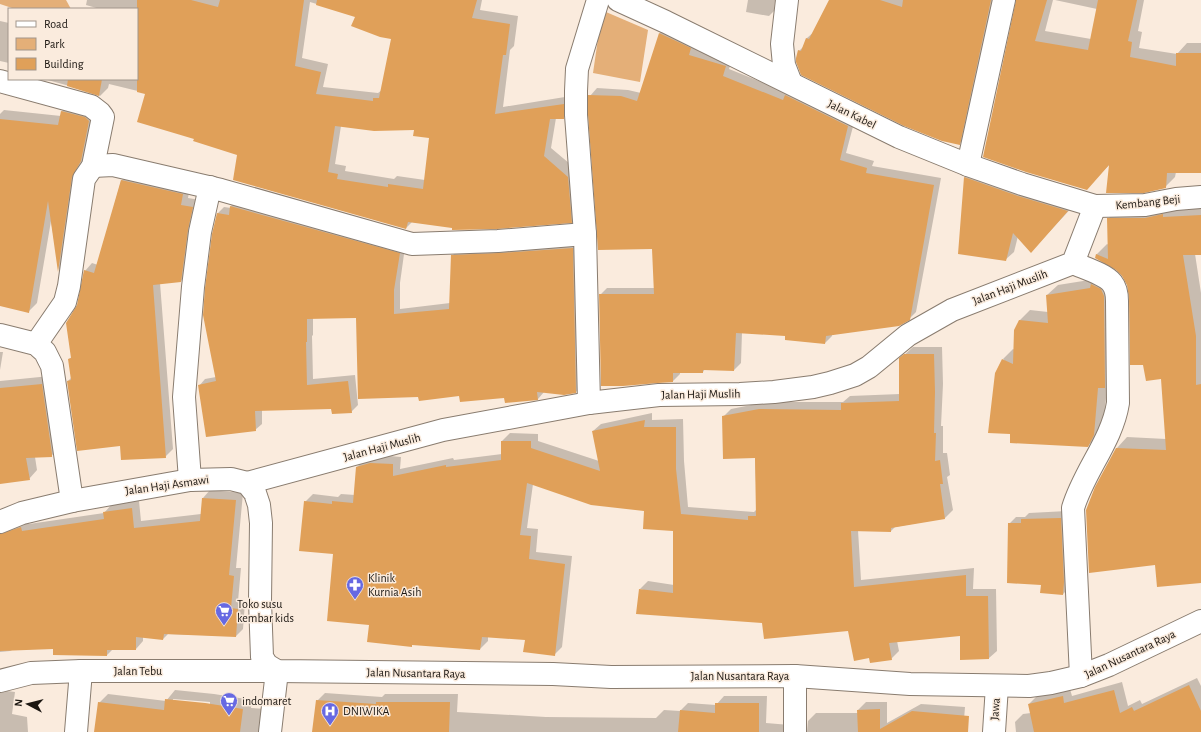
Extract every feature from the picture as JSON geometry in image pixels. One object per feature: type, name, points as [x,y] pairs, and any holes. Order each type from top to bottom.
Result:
[{"type":"street","points":[[589,404],[585,234],[576,115],[577,69],[598,0]]},
{"type":"street","name":"Jalan Kabel","points":[[618,0],[666,22],[899,137],[968,166],[1095,206]]},
{"type":"street","points":[[787,0],[782,44],[784,65],[790,83]]},
{"type":"street","points":[[968,166],[1004,0]]},
{"type":"street","points":[[0,81],[91,106],[103,117],[92,166],[84,179],[69,286],[64,302],[36,344]]},
{"type":"street","points":[[92,166],[112,165],[210,187],[412,244],[498,241],[585,234]]},
{"type":"street","points":[[190,480],[184,397],[193,287],[200,232],[210,187]]},
{"type":"street","name":"Kembang Beji","points":[[1095,206],[1146,205],[1176,199],[1201,197]]},
{"type":"street","points":[[1081,676],[1073,508],[1078,493],[1110,431],[1118,403],[1116,292],[1113,284],[1107,278],[1073,263],[1095,206]]},
{"type":"street","name":"Jalan Haji Muslih","points":[[247,483],[443,430],[589,404],[659,395],[774,392],[813,387],[830,383],[855,375],[869,367],[908,336],[952,310],[1073,263]]},
{"type":"street","points":[[0,335],[36,344],[45,352],[52,366],[72,501]]},
{"type":"street","name":"Jalan Haji Asmawi","points":[[0,522],[22,513],[72,501],[190,480],[231,479],[247,483]]},
{"type":"street","points":[[247,483],[255,493],[259,505],[261,523],[260,601],[262,657],[272,668],[270,732]]},
{"type":"street","name":"Jalan Nusantara Raya","points":[[272,668],[553,674],[611,677],[796,676],[910,684],[1029,686],[1051,683],[1081,676],[1109,665],[1201,621]]},
{"type":"street","name":"Jalan Tebu","points":[[0,681],[31,673],[272,668]]},
{"type":"street","points":[[76,732],[81,671]]},
{"type":"street","points":[[795,732],[796,676]]},
{"type":"street","name":"Jawa","points":[[994,732],[997,686]]},
{"type":"green space","points":[[0,0],[66,0],[70,8],[12,8],[0,4]]},
{"type":"green space","points":[[606,12],[648,30],[640,82],[593,73],[599,32]]},
{"type":"building","points":[[137,0],[191,0],[218,7],[220,0],[304,0],[295,66],[321,72],[316,94],[373,101],[373,98],[379,98],[391,39],[380,37],[351,26],[355,17],[316,5],[317,0],[477,0],[472,18],[510,24],[506,55],[503,55],[495,114],[564,104],[564,119],[550,119],[544,156],[568,177],[572,223],[497,229],[452,230],[452,228],[408,222],[406,229],[233,180],[237,155],[193,141],[194,139],[137,122],[145,94],[137,92]],"holes":[[[335,126],[374,131],[414,130],[413,136],[429,138],[423,189],[388,184],[388,187],[337,179],[338,174],[328,172]]]},
{"type":"building","points":[[829,0],[880,0],[902,7],[903,0],[991,0],[960,145],[942,141],[904,126],[801,75],[796,62],[798,50],[801,51],[806,38],[809,39]]},
{"type":"building","points":[[1016,0],[1047,0],[1035,41],[1088,50],[1098,0],[1137,0],[1128,41],[1132,42],[1130,57],[1176,66],[1176,53],[1201,53],[1201,173],[1167,173],[1166,188],[1144,193],[1106,193],[1109,165],[1087,190],[1026,172],[983,157]]},
{"type":"building","points":[[659,33],[691,48],[689,55],[726,66],[723,76],[783,100],[785,95],[848,126],[840,160],[867,168],[866,173],[934,185],[910,320],[899,326],[826,336],[825,344],[785,340],[785,336],[736,333],[734,371],[703,370],[703,373],[673,373],[673,382],[623,386],[601,386],[599,294],[654,294],[652,249],[598,250],[588,115],[588,95],[621,96],[637,101]]},
{"type":"building","points":[[68,80],[102,80],[99,96],[67,86]]},
{"type":"building","points":[[61,111],[85,117],[89,121],[81,161],[72,177],[58,272],[48,201],[29,313],[0,306],[0,119],[58,125]]},
{"type":"building","points":[[964,177],[1018,196],[1068,211],[1031,253],[1013,233],[1006,261],[958,254]]},
{"type":"building","points":[[121,180],[183,194],[181,205],[193,207],[188,230],[181,282],[153,285],[166,458],[121,460],[120,446],[77,451],[67,381],[71,380],[68,359],[71,358],[66,323],[77,305],[84,270],[94,273]]},
{"type":"building","points":[[230,206],[400,253],[394,290],[394,314],[449,309],[451,255],[573,248],[576,393],[564,395],[537,392],[538,400],[505,403],[504,398],[460,402],[459,396],[419,401],[418,397],[358,399],[356,318],[307,319],[307,385],[348,381],[352,413],[332,414],[331,409],[255,411],[256,431],[206,437],[198,385],[216,381],[203,315],[205,288],[212,234],[217,213],[229,215]]},
{"type":"building","points":[[1163,214],[1163,217],[1201,215],[1201,255],[1183,255],[1196,336],[1196,385],[1201,384],[1201,583],[1157,587],[1155,565],[1089,573],[1086,510],[1095,487],[1116,448],[1166,450],[1161,379],[1146,381],[1143,365],[1130,365],[1129,298],[1127,285],[1122,276],[1116,270],[1095,258],[1096,254],[1108,259],[1107,218],[1145,218]]},
{"type":"building","points":[[1091,284],[1101,289],[1104,296],[1105,388],[1098,388],[1094,435],[1088,447],[1010,443],[1010,434],[988,433],[995,373],[1002,359],[1013,364],[1014,330],[1019,320],[1048,323],[1046,295],[1090,288]]},
{"type":"building","points":[[904,354],[934,354],[934,433],[936,433],[935,461],[940,460],[943,484],[940,484],[945,519],[891,528],[891,532],[851,531],[854,587],[966,575],[966,596],[988,596],[989,659],[960,660],[960,636],[889,643],[892,660],[870,663],[869,658],[854,661],[848,631],[764,639],[762,623],[636,614],[639,589],[673,593],[673,531],[643,529],[644,511],[591,505],[527,483],[520,535],[531,536],[529,559],[565,564],[555,656],[523,652],[525,640],[482,637],[480,650],[412,645],[412,647],[367,642],[369,625],[327,621],[333,554],[299,551],[304,501],[332,504],[332,501],[353,503],[356,467],[370,463],[393,464],[393,476],[446,465],[446,467],[501,460],[501,441],[531,441],[531,448],[600,471],[592,431],[645,420],[644,427],[676,427],[676,469],[681,514],[748,520],[748,516],[756,516],[755,458],[723,459],[722,416],[759,409],[841,410],[841,403],[899,401],[899,358]]},
{"type":"building","points":[[42,384],[52,457],[26,458],[30,480],[0,484],[0,388]]},
{"type":"building","points":[[202,498],[236,500],[229,575],[234,576],[231,608],[238,609],[236,637],[164,634],[163,640],[136,637],[136,650],[107,650],[107,656],[53,655],[53,649],[0,651],[0,534],[21,527],[22,531],[104,519],[103,512],[132,508],[134,528],[200,521]]},
{"type":"building","points":[[1061,518],[1064,582],[1063,595],[1040,593],[1041,585],[1007,583],[1008,523],[1021,523],[1021,519]]},
{"type":"building","points":[[1189,685],[1201,711],[1201,732],[1034,732],[1028,704],[1063,696],[1064,703],[1114,690],[1120,713],[1132,707],[1134,711]]},
{"type":"building","points":[[165,699],[243,709],[240,732],[94,732],[98,702],[164,710]]},
{"type":"building","points":[[316,700],[376,704],[376,702],[450,702],[449,732],[312,732]]},
{"type":"building","points":[[715,703],[759,703],[759,732],[678,732],[680,710],[715,713]]},
{"type":"building","points":[[880,709],[880,729],[912,711],[969,716],[968,732],[858,732],[857,710]]},
{"type":"place","name":"Klinik Kurnia Asih","points":[[355,600]]},
{"type":"place","name":"Toko susu kembar kids","points":[[224,626]]},
{"type":"place","name":"indomaret","points":[[229,716]]},
{"type":"place","name":"DNIWIKA","points":[[330,726]]}]
